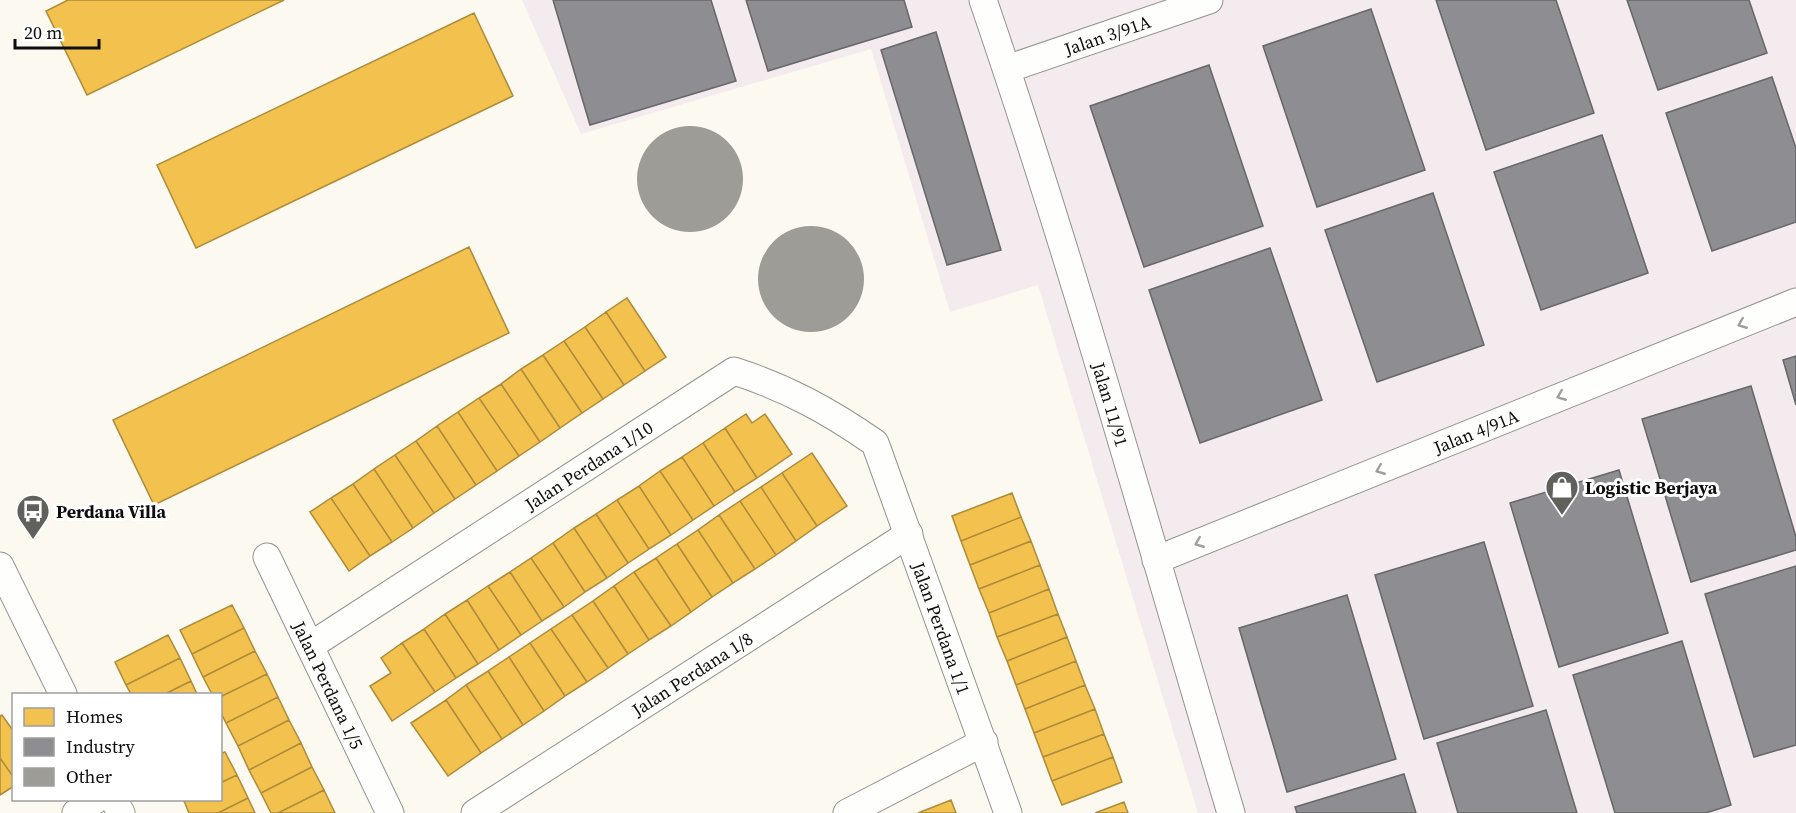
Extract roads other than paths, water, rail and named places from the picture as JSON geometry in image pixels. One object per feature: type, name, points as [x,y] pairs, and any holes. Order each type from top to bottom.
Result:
[{"type":"street","name":"Jalan 11/91","points":[[983,0],[1007,69],[1125,452],[1231,813]]},
{"type":"street","name":"Jalan 3/91A","points":[[1007,69],[1209,0]]},
{"type":"street","name":"Jalan 4/91A","points":[[1156,560],[1796,302]]},
{"type":"street","name":"Jalan Perdana 1/10","points":[[310,646],[734,371],[770,382],[808,400],[875,443]]},
{"type":"street","name":"Jalan Perdana 1/1","points":[[875,443],[1008,813]]},
{"type":"street","name":"Jalan Perdana 1/8","points":[[475,813],[909,534]]},
{"type":"street","name":"Jalan Perdana 1/5","points":[[267,557],[390,813]]},
{"type":"street","points":[[1,572],[62,693]]},
{"type":"street","points":[[847,813],[984,742]]},
{"type":"street","points":[[76,813],[94,801]]},
{"type":"place","name":"Logistic Berjaya","points":[[1562,516]]},
{"type":"place","name":"Perdana Villa","points":[[33,540]]}]
